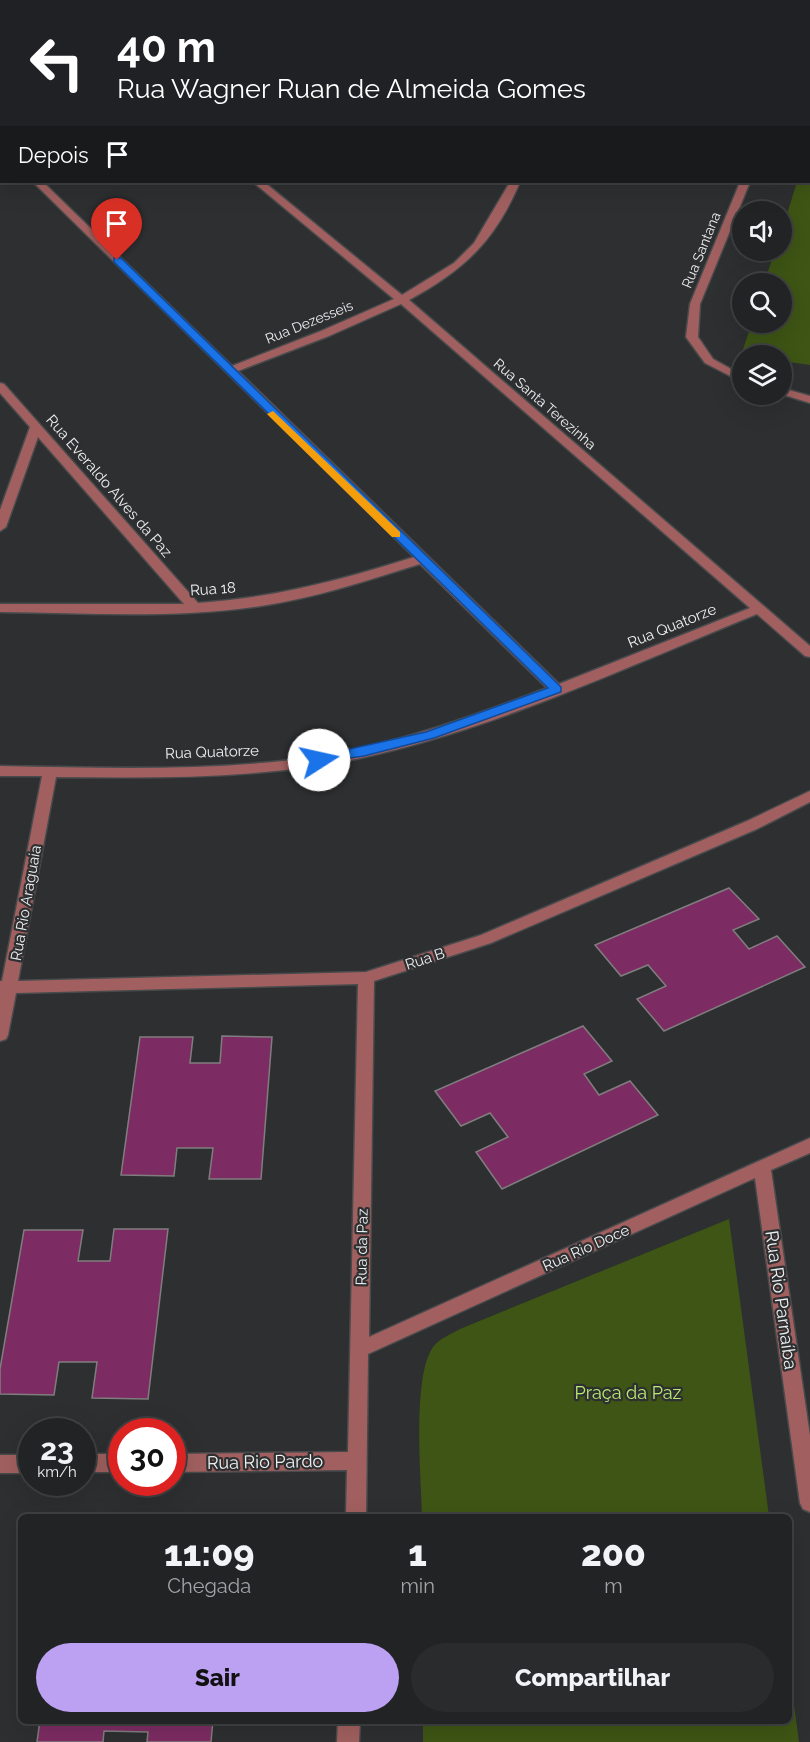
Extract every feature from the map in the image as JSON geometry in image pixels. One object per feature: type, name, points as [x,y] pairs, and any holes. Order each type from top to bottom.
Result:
[{"type":"street","points":[[39,183],[557,690]]},
{"type":"street","name":"Rua Santa Terezinha","points":[[259,183],[402,300],[810,653]]},
{"type":"street","name":"Rua Dezesseis","points":[[229,371],[402,300],[458,264],[477,246],[514,183]]},
{"type":"street","name":"Rua Santana","points":[[732,374],[709,361],[692,337],[695,304],[745,183]]},
{"type":"street","name":"Rua Everaldo Alves da Paz","points":[[0,386],[195,607]]},
{"type":"street","points":[[792,394],[810,400]]},
{"type":"street","points":[[0,527],[36,427]]},
{"type":"street","name":"Rua 18","points":[[0,608],[195,607],[259,602],[325,590],[422,559]]},
{"type":"street","name":"Rua Quatorze","points":[[0,771],[218,771],[296,764],[364,752],[430,735],[557,690],[759,609]]},
{"type":"street","name":"Rua Rio Araguaia","points":[[0,1035],[5,987],[50,771]]},
{"type":"street","name":"Rua B","points":[[5,987],[366,978],[486,939],[752,825],[810,796]]},
{"type":"street","name":"Rua da Paz","points":[[356,1514],[361,1349],[366,978]]},
{"type":"street","name":"Rua Rio Doce","points":[[361,1349],[810,1145]]},
{"type":"street","name":"Rua Rio Parnaíba","points":[[762,1168],[810,1503]]},
{"type":"street","name":"Rua Rio Pardo","points":[[186,1462],[358,1461]]},
{"type":"street","points":[[0,1464],[18,1464]]},
{"type":"street","points":[[348,1742],[349,1724]]},
{"type":"green space","points":[[797,183],[810,183],[810,365],[792,362],[792,345],[744,345],[749,333],[792,333],[792,273],[767,273],[772,261],[792,261],[791,201]]},
{"type":"green space","name":"Praça da Paz","points":[[729,1219],[769,1514],[422,1514],[419,1428],[422,1381],[426,1361],[436,1344],[460,1329]]},
{"type":"green space","points":[[792,1690],[799,1742],[423,1742],[423,1724],[792,1724]]},
{"type":"building","points":[[729,888],[759,919],[733,930],[749,949],[777,936],[805,967],[664,1031],[637,999],[666,986],[648,965],[621,976],[595,945]]},
{"type":"building","points":[[583,1026],[612,1061],[584,1074],[599,1095],[630,1081],[658,1115],[502,1189],[476,1152],[508,1137],[490,1113],[461,1126],[435,1091]]},
{"type":"building","points":[[222,1036],[272,1037],[261,1179],[209,1179],[213,1148],[177,1148],[174,1176],[121,1175],[140,1037],[193,1037],[190,1063],[220,1063]]},
{"type":"building","points":[[114,1229],[168,1229],[148,1399],[92,1398],[97,1362],[59,1362],[54,1395],[0,1394],[0,1369],[24,1230],[83,1230],[78,1261],[110,1261]]},
{"type":"building","points":[[39,1724],[213,1724],[211,1742],[147,1742],[148,1732],[104,1731],[103,1742],[37,1742]]},
{"type":"slow traffic","points":[[273,414],[396,534]]},
{"type":"route","points":[[117,260],[557,690],[430,735],[364,752],[319,760]]}]
